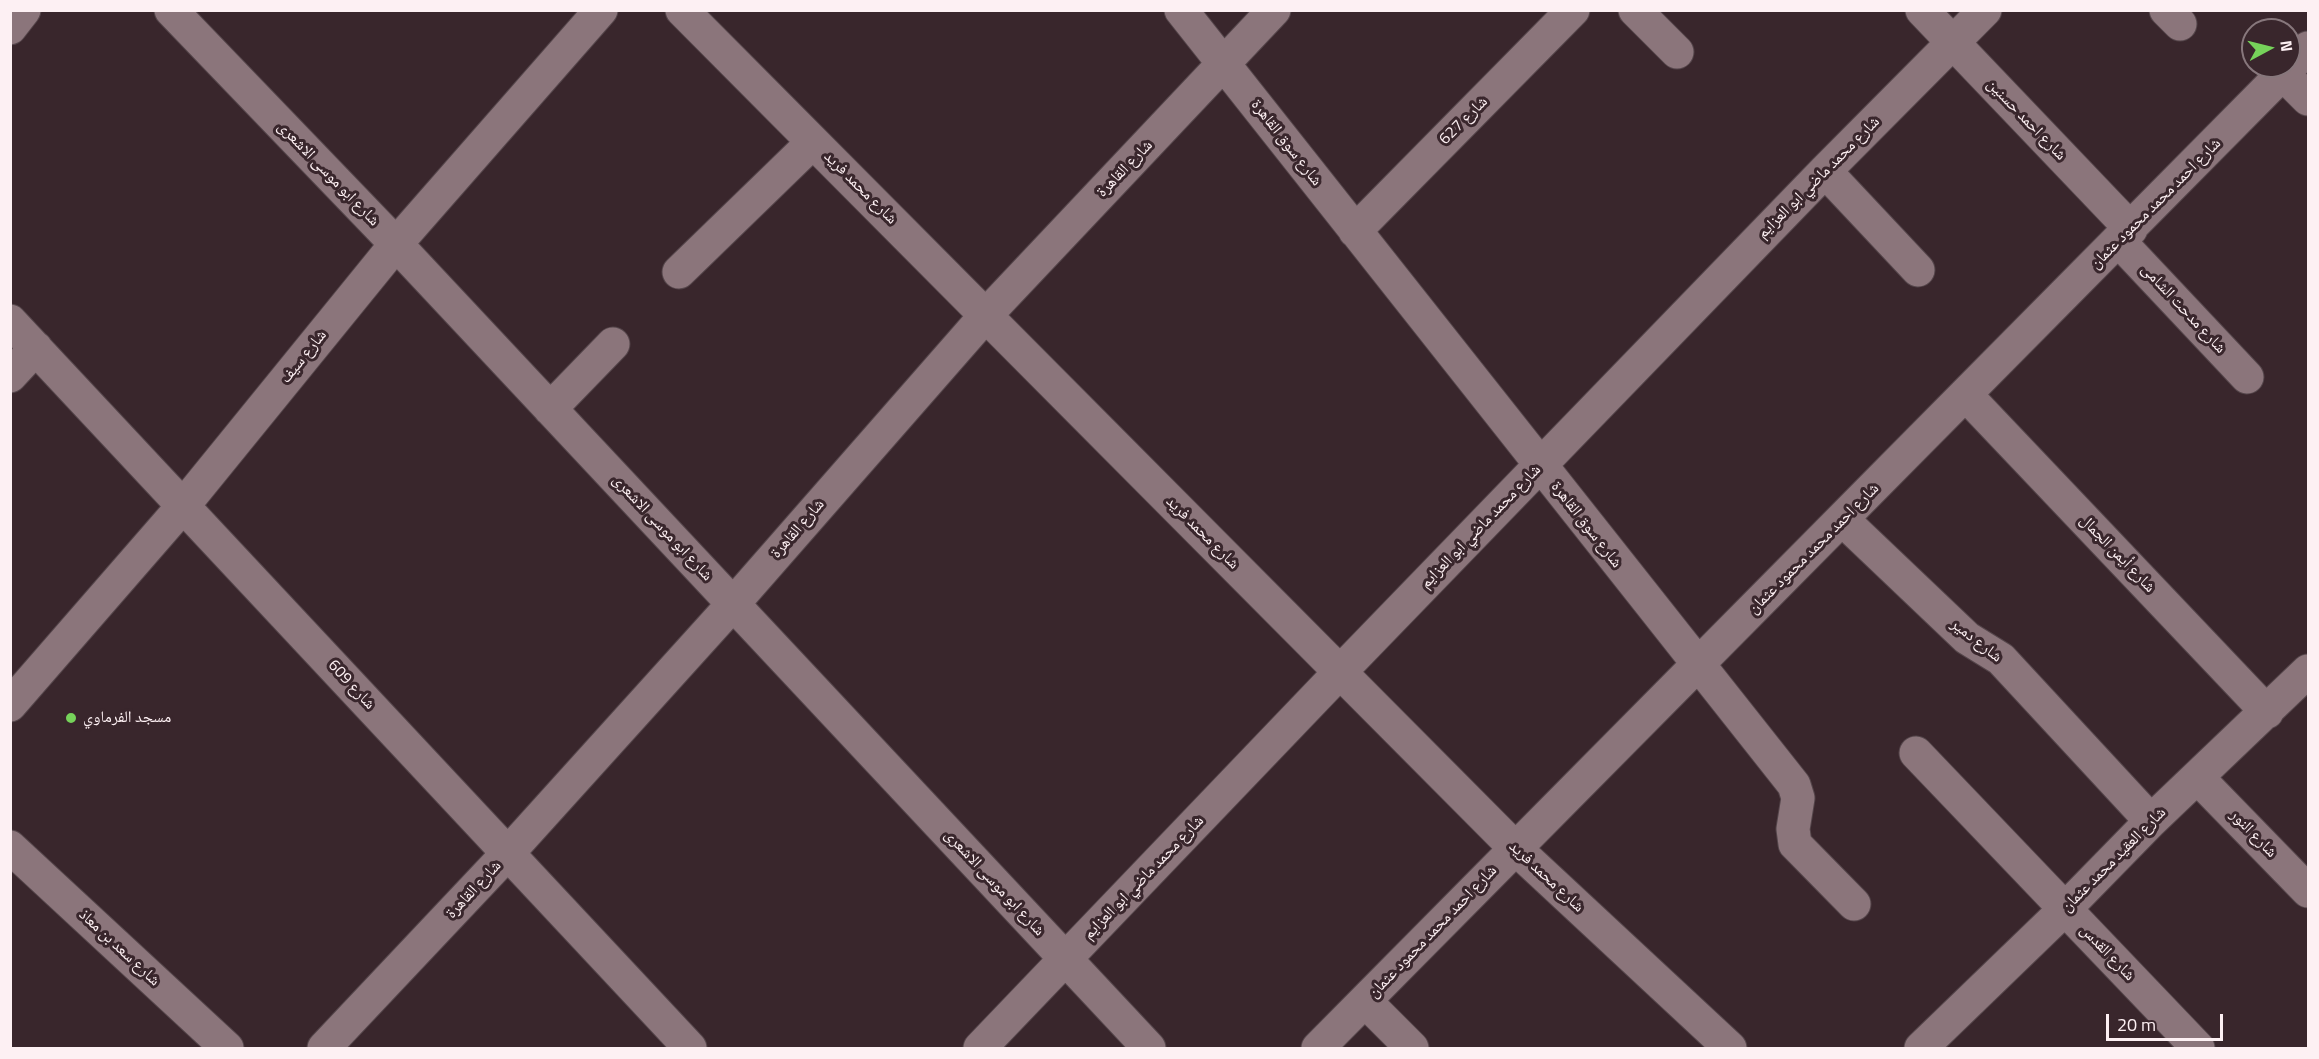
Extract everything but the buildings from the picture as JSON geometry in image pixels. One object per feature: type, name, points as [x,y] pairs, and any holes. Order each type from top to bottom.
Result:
[{"type":"street","points":[[10,28],[24,10]]},
{"type":"street","name":"شارع ابو موسى الاشعرى","points":[[171,10],[396,244],[1149,1048]]},
{"type":"street","name":"شارع سيف","points":[[10,705],[183,506],[396,244],[601,10]]},
{"type":"street","name":"شارع محمد فريد","points":[[682,10],[1515,848],[1730,1048]]},
{"type":"street","name":"شارع سوق القاهرة","points":[[1181,10],[1794,785],[1798,798],[1793,829],[1795,844],[1854,904]]},
{"type":"street","name":"شارع القاهرة","points":[[324,1048],[508,854],[733,604],[986,315],[1274,10]]},
{"type":"street","name":"شارع 627","points":[[1355,231],[1574,10]]},
{"type":"street","points":[[1635,10],[1677,52]]},
{"type":"street","name":"شارع احمد حسنين","points":[[1922,10],[2125,235]]},
{"type":"street","name":"شارع محمد ماضي ابو العزايم","points":[[980,1048],[1825,171],[1985,10]]},
{"type":"street","name":"شارع احمد محمد محمود عثمان","points":[[1318,1048],[2279,78]]},
{"type":"street","points":[[2287,78],[2308,99]]},
{"type":"street","points":[[679,272],[813,142]]},
{"type":"street","points":[[1825,171],[1918,270]]},
{"type":"street","name":"شارع مدحت الشامى","points":[[2125,235],[2247,377]]},
{"type":"street","name":"شارع 609","points":[[10,321],[690,1048]]},
{"type":"street","points":[[550,409],[613,344]]},
{"type":"street","points":[[10,376],[36,348]]},
{"type":"street","name":"شارع أيمن الجمال","points":[[1966,395],[2267,712]]},
{"type":"street","name":"شارع دمير","points":[[1843,520],[1967,638],[2001,659],[2151,821]]},
{"type":"street","name":"شارع العقيد محمد عثمان","points":[[1921,1048],[2065,909],[2151,821],[2308,671]]},
{"type":"street","name":"شارع القدس","points":[[1916,753],[2198,1048]]},
{"type":"street","name":"شارع النور","points":[[2198,778],[2308,891]]},
{"type":"street","name":"شارع سعد بن معاذ","points":[[10,847],[227,1048]]},
{"type":"street","points":[[1365,1001],[1412,1048]]},
{"type":"place","name":"مسجد الفرماوي","points":[[71,718]]}]
